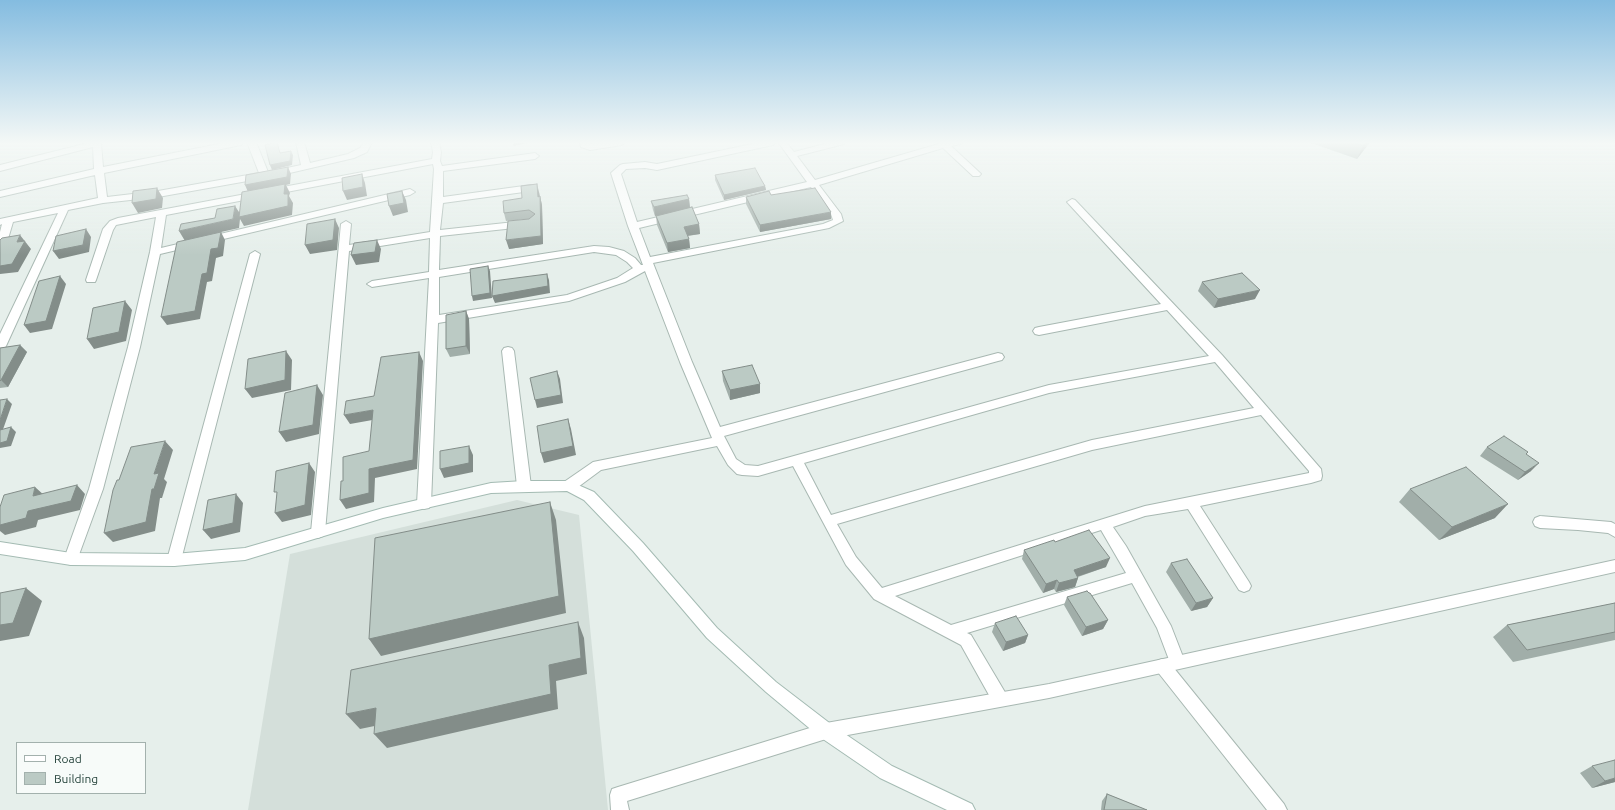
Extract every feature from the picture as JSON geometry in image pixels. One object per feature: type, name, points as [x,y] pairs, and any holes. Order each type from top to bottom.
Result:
[{"type":"street","points":[[0,194],[64,180]]},
{"type":"street","points":[[100,180],[103,200]]},
{"type":"street","points":[[0,249],[4,222],[103,200],[158,194],[233,180]]},
{"type":"street","points":[[91,280],[110,226],[118,221],[354,180]]},
{"type":"street","points":[[424,504],[438,180]]},
{"type":"street","points":[[618,180],[645,265],[718,437],[732,462],[742,470],[758,471],[1049,390],[1218,358]]},
{"type":"street","points":[[433,320],[569,298],[621,280],[645,265],[835,223],[838,221],[836,214],[811,180]]},
{"type":"street","points":[[633,226],[825,180]]},
{"type":"street","points":[[438,201],[531,188]]},
{"type":"street","points":[[154,252],[410,192]]},
{"type":"street","points":[[879,595],[1145,511],[1191,503],[1316,476],[1317,473],[1312,464],[1218,358],[1072,202]]},
{"type":"street","points":[[0,346],[64,209]]},
{"type":"street","points":[[71,559],[96,489],[134,347],[161,214]]},
{"type":"street","points":[[344,249],[435,234],[531,223]]},
{"type":"street","points":[[318,532],[346,224]]},
{"type":"street","points":[[372,284],[594,249],[609,250],[620,253],[631,260],[645,265]]},
{"type":"street","points":[[174,560],[255,254]]},
{"type":"street","points":[[1039,331],[1170,306]]},
{"type":"street","points":[[508,351],[524,486]]},
{"type":"street","points":[[569,486],[598,466],[718,437],[998,357]]},
{"type":"street","points":[[828,521],[1092,445],[1264,410]]},
{"type":"street","points":[[796,460],[851,561],[879,595],[966,640],[1000,699]]},
{"type":"street","points":[[0,548],[71,559],[174,560],[246,554],[318,532],[491,488],[569,486],[589,496],[638,547],[712,633],[771,687],[826,731],[886,772],[966,810]]},
{"type":"street","points":[[1191,503],[1244,586]]},
{"type":"street","points":[[1540,522],[1578,524],[1611,528],[1615,531]]},
{"type":"street","points":[[1104,524],[1136,576],[1164,626],[1169,664],[1278,810]]},
{"type":"street","points":[[620,810],[618,795],[826,731],[1050,691],[1615,566]]},
{"type":"street","points":[[949,632],[1136,576]]},
{"type":"shaded area","points":[[517,500],[579,515],[608,810],[248,810],[290,554]]},
{"type":"building","points":[[246,180],[272,180],[245,185]]},
{"type":"building","points":[[342,180],[362,180],[363,187],[343,191]]},
{"type":"building","points":[[717,180],[762,180],[765,186],[724,195]]},
{"type":"building","points":[[285,184],[284,194],[288,194],[288,206],[239,217],[242,192]]},
{"type":"building","points":[[537,184],[538,197],[540,196],[541,236],[506,240],[508,221],[529,219],[535,214],[529,210],[504,213],[503,201],[522,198],[521,186]]},
{"type":"building","points":[[157,188],[156,199],[132,203],[133,191]]},
{"type":"building","points":[[815,188],[831,212],[760,225],[746,197],[769,191],[771,195]]},
{"type":"building","points":[[402,191],[404,203],[389,206],[387,194]]},
{"type":"building","points":[[687,195],[689,199],[654,207],[651,201]]},
{"type":"building","points":[[235,206],[233,219],[179,231],[181,224],[215,218],[217,209]]},
{"type":"building","points":[[692,207],[699,224],[684,227],[689,239],[667,243],[656,216]]},
{"type":"building","points":[[335,219],[333,240],[305,245],[307,224]]},
{"type":"building","points":[[86,229],[83,245],[53,251],[56,236]]},
{"type":"building","points":[[221,232],[218,248],[211,249],[207,273],[202,274],[195,311],[161,317],[177,242]]},
{"type":"building","points":[[20,235],[17,242],[25,241],[12,264],[0,266],[0,240],[2,238]]},
{"type":"building","points":[[377,240],[375,252],[351,255],[354,243]]},
{"type":"building","points":[[488,266],[490,293],[472,296],[470,269]]},
{"type":"building","points":[[1242,273],[1260,290],[1218,299],[1202,282]]},
{"type":"building","points":[[547,274],[548,286],[492,296],[493,281]]},
{"type":"building","points":[[60,276],[46,321],[24,325],[39,281]]},
{"type":"building","points":[[125,301],[119,332],[87,339],[93,308]]},
{"type":"building","points":[[466,311],[466,346],[446,349],[446,315]]},
{"type":"building","points":[[20,345],[1,380],[0,381],[0,348]]},
{"type":"building","points":[[286,351],[285,380],[245,389],[248,359]]},
{"type":"building","points":[[419,352],[413,460],[369,469],[369,493],[340,500],[341,481],[343,481],[343,457],[369,451],[373,410],[344,415],[346,401],[374,396],[381,357]]},
{"type":"building","points":[[752,365],[760,384],[730,390],[722,371]]},
{"type":"building","points":[[557,371],[561,395],[535,400],[530,378]]},
{"type":"building","points":[[317,385],[313,425],[279,432],[285,393]]},
{"type":"building","points":[[7,399],[0,420],[0,400]]},
{"type":"building","points":[[568,419],[573,446],[541,453],[537,426]]},
{"type":"building","points":[[11,427],[7,441],[0,443],[0,430]]},
{"type":"building","points":[[1504,436],[1528,452],[1526,454],[1539,463],[1525,472],[1487,447]]},
{"type":"building","points":[[165,441],[154,474],[159,473],[154,489],[152,489],[146,522],[104,533],[113,490],[117,480],[119,480],[131,447]]},
{"type":"building","points":[[469,446],[469,463],[440,469],[440,451]]},
{"type":"building","points":[[309,463],[305,505],[275,513],[277,492],[274,492],[276,471]]},
{"type":"building","points":[[1466,467],[1508,504],[1452,527],[1410,489]]},
{"type":"building","points":[[77,485],[71,501],[28,511],[26,518],[0,525],[0,507],[4,495],[35,487],[33,496]]},
{"type":"building","points":[[236,494],[233,523],[203,530],[208,500]]},
{"type":"building","points":[[550,502],[559,596],[369,639],[375,538]]},
{"type":"building","points":[[1089,530],[1110,558],[1074,570],[1078,578],[1059,583],[1057,580],[1046,584],[1024,550],[1054,540],[1055,542]]},
{"type":"building","points":[[1187,559],[1213,598],[1196,603],[1171,563]]},
{"type":"building","points":[[26,588],[13,623],[0,625],[0,593]]},
{"type":"building","points":[[1087,591],[1090,593],[1108,620],[1086,627],[1067,597]]},
{"type":"building","points":[[1615,603],[1615,632],[1527,650],[1507,625]]},
{"type":"building","points":[[1016,616],[1028,635],[1006,642],[995,623]]},
{"type":"building","points":[[578,622],[581,658],[549,665],[551,694],[374,734],[376,708],[346,714],[351,670]]},
{"type":"building","points":[[1615,760],[1615,778],[1605,781],[1592,766]]},
{"type":"building","points":[[1107,794],[1147,810],[1104,810]]}]
